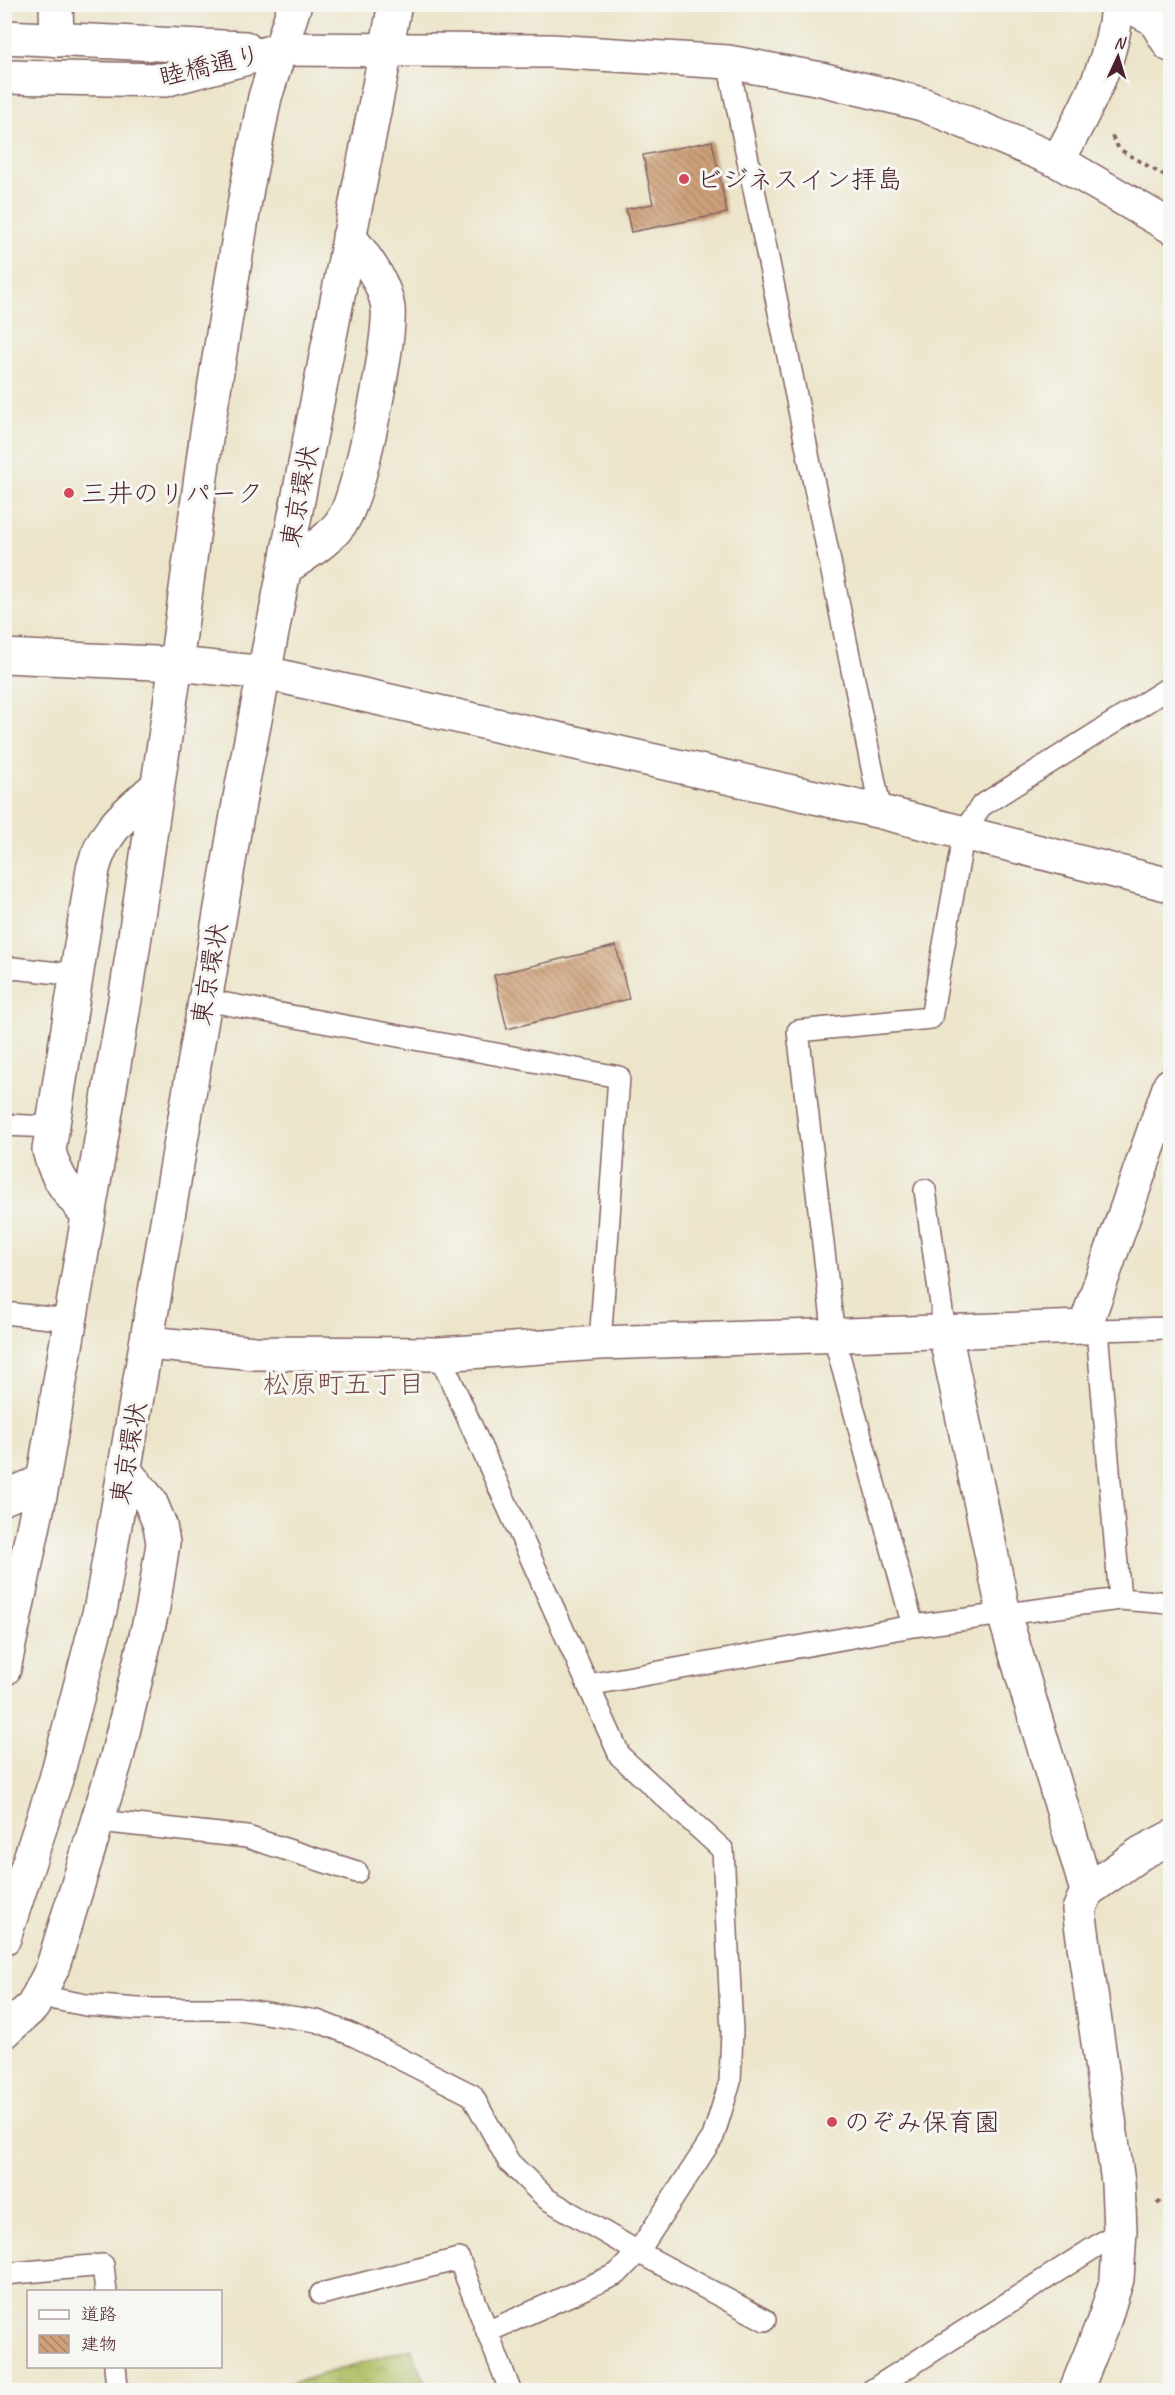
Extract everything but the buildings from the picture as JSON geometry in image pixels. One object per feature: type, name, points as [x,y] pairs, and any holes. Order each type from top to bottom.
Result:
[{"type":"main road","points":[[56,4],[57,40]]},
{"type":"main road","points":[[4,1670],[43,1481],[86,1213],[128,982],[176,664],[207,432],[245,199],[265,97],[295,4]]},
{"type":"main road","name":"東京環状","points":[[4,1938],[30,1864],[80,1692],[101,1606],[242,786],[266,673],[395,4]]},
{"type":"main road","points":[[1058,160],[1098,84],[1112,43],[1117,4]]},
{"type":"main road","points":[[1126,4],[1154,19],[1170,45]]},
{"type":"main road","name":"睦橋通り","points":[[4,37],[282,49]]},
{"type":"main road","points":[[282,49],[551,51],[728,62],[821,79],[922,104],[1058,160],[1170,226]]},
{"type":"main road","name":"睦橋通り","points":[[4,77],[164,80],[282,49]]},
{"type":"main road","points":[[285,568],[319,546],[344,518],[358,483],[385,345],[388,309],[384,291],[374,270],[349,236]]},
{"type":"main road","points":[[4,656],[176,664],[266,673],[964,832],[1170,885]]},
{"type":"main road","points":[[86,1213],[63,1187],[53,1168],[49,1150],[77,975],[99,847],[111,830],[158,785]]},
{"type":"main road","points":[[147,1343],[255,1353],[439,1354],[600,1343],[1091,1329],[1170,1085]]},
{"type":"main road","points":[[945,1333],[1004,1614],[1087,1891]]},
{"type":"main road","points":[[4,2032],[24,2015],[39,1996],[52,1969],[99,1821],[153,1607],[163,1543],[150,1501],[125,1471]]},
{"type":"main road","points":[[4,1498],[43,1481]]},
{"type":"main road","points":[[1076,2391],[1105,2318],[1117,2278],[1120,2231],[1118,2182],[1079,1910],[1087,1891],[1141,1853],[1170,1838]]},
{"type":"lane","points":[[728,62],[881,813]]},
{"type":"lane","points":[[913,1626],[834,1337],[798,1031],[932,1018],[964,832],[981,806],[1170,687]]},
{"type":"lane","points":[[4,967],[77,975]]},
{"type":"lane","points":[[205,1000],[619,1077],[600,1343]]},
{"type":"lane","points":[[4,1125],[53,1127]]},
{"type":"lane","points":[[925,1190],[945,1333]]},
{"type":"lane","points":[[4,1313],[69,1320]]},
{"type":"lane","points":[[1120,1599],[1091,1329],[1170,1328]]},
{"type":"lane","points":[[439,1354],[620,1756],[723,1850],[732,2031],[730,2082],[713,2137],[638,2252],[617,2274],[487,2332]]},
{"type":"lane","points":[[588,1685],[913,1626],[1120,1599],[1170,1603]]},
{"type":"lane","points":[[99,1821],[247,1837],[357,1872]]},
{"type":"lane","points":[[39,1996],[86,2005],[138,2009],[239,2009],[317,2021],[354,2035],[472,2095],[509,2162],[548,2199],[638,2252],[765,2320]]},
{"type":"lane","points":[[872,2391],[1120,2231]]},
{"type":"lane","points":[[321,2294],[459,2259],[510,2391]]},
{"type":"lane","points":[[4,2274],[103,2265],[106,2290]]},
{"type":"green space","points":[[411,2348],[429,2390],[269,2390]]},
{"type":"place","name":"ビジネスイン拝島","points":[[684,179]]},
{"type":"place","name":"三井のリパーク","points":[[69,493]]},
{"type":"place","name":"のぞみ保育園","points":[[832,2122]]},
{"type":"district","name":"松原町五丁目","points":[[344,1384]]}]
